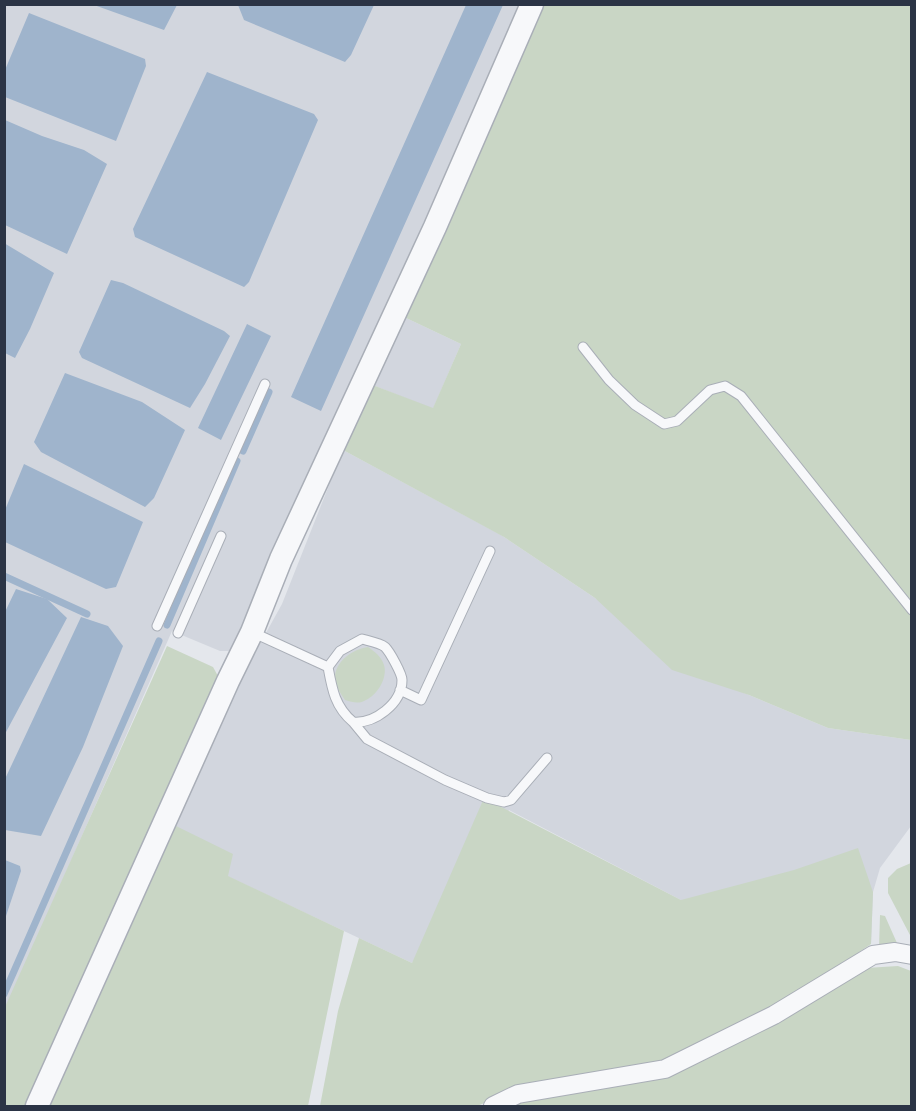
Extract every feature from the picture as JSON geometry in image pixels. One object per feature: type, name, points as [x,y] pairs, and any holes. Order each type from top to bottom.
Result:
[{"type":"street","points":[[37,1107],[252,632],[281,559],[435,227],[532,4]]},
{"type":"street","points":[[493,1107],[518,1094],[665,1069],[774,1015],[873,955],[896,952],[912,955]]},
{"type":"lane","points":[[583,347],[609,381],[635,405],[664,424],[677,421],[710,390],[724,386],[741,396],[912,610]]},
{"type":"lane","points":[[157,626],[265,384]]},
{"type":"lane","points":[[178,633],[221,536]]},
{"type":"lane","points":[[400,690],[421,700],[490,551]]},
{"type":"lane","points":[[252,632],[328,667]]},
{"type":"lane","points":[[353,722],[363,723],[392,705],[400,690],[402,680],[384,647],[362,639],[340,651],[328,667],[332,691],[338,705],[367,739],[445,780],[487,798],[504,802],[511,800],[547,758]]},
{"type":"shaded area","points":[[5,5],[524,5],[397,290],[230,651],[220,651],[172,631],[5,1011]]},
{"type":"shaded area","points":[[404,317],[461,344],[433,409],[370,384]]},
{"type":"shaded area","points":[[343,450],[501,535],[595,598],[691,671],[828,728],[911,740],[911,826],[880,868],[873,892],[871,944],[681,900],[509,810],[412,963],[227,876],[176,826],[242,676],[282,604]]},
{"type":"green space","points":[[541,5],[911,5],[911,740],[828,728],[749,695],[672,670],[595,598],[504,537],[343,450],[370,384],[433,408],[461,344],[404,317]]},
{"type":"green space","points":[[167,646],[213,667],[218,676],[31,1106],[5,1106],[5,1007]]},
{"type":"green space","points":[[368,647],[378,654],[383,662],[385,670],[383,681],[369,699],[357,703],[345,700],[335,681],[338,666],[351,653]]},
{"type":"green space","points":[[484,798],[681,900],[794,870],[858,848],[873,892],[871,944],[789,1000],[659,1066],[523,1087],[477,1106],[320,1106],[338,1011],[359,938],[412,963]]},
{"type":"green space","points":[[176,826],[233,854],[228,876],[344,931],[308,1106],[50,1106]]},
{"type":"green space","points":[[912,863],[911,937],[888,893],[888,878],[897,869]]},
{"type":"green space","points":[[880,915],[885,916],[897,943],[879,948]]},
{"type":"green space","points":[[898,966],[911,971],[911,1106],[505,1106],[519,1099],[669,1074],[866,968]]},
{"type":"water","points":[[238,4],[374,5],[351,55],[345,62],[244,20]]},
{"type":"water","points":[[94,5],[177,5],[164,30]]},
{"type":"water","points":[[466,5],[503,5],[321,411],[291,397]]},
{"type":"water","points":[[29,13],[145,59],[146,66],[116,141],[5,97],[5,70]]},
{"type":"water","points":[[207,72],[314,114],[318,120],[249,282],[244,287],[135,237],[133,229]]},
{"type":"water","points":[[5,120],[42,136],[84,150],[107,164],[67,254],[5,225]]},
{"type":"water","points":[[4,243],[54,273],[15,358],[5,353]]},
{"type":"water","points":[[111,280],[123,283],[224,331],[230,336],[190,408],[82,358],[79,352]]},
{"type":"water","points":[[247,324],[271,336],[221,440],[198,428]]},
{"type":"water","points":[[65,373],[142,402],[185,430],[154,498],[145,507],[41,452],[34,442]]},
{"type":"water","points":[[24,464],[143,522],[116,587],[106,589],[5,542],[5,510]]},
{"type":"water","points":[[16,589],[47,599],[67,618],[5,734],[5,612]]},
{"type":"water","points":[[81,617],[108,626],[123,646],[83,747],[41,836],[5,830],[5,779]]},
{"type":"water","points":[[5,860],[20,866],[21,871],[5,919]]},
{"type":"waterway","points":[[243,451],[269,392]]},
{"type":"waterway","points":[[167,625],[237,461]]},
{"type":"waterway","points":[[4,576],[87,614]]},
{"type":"waterway","points":[[4,994],[159,641]]}]
